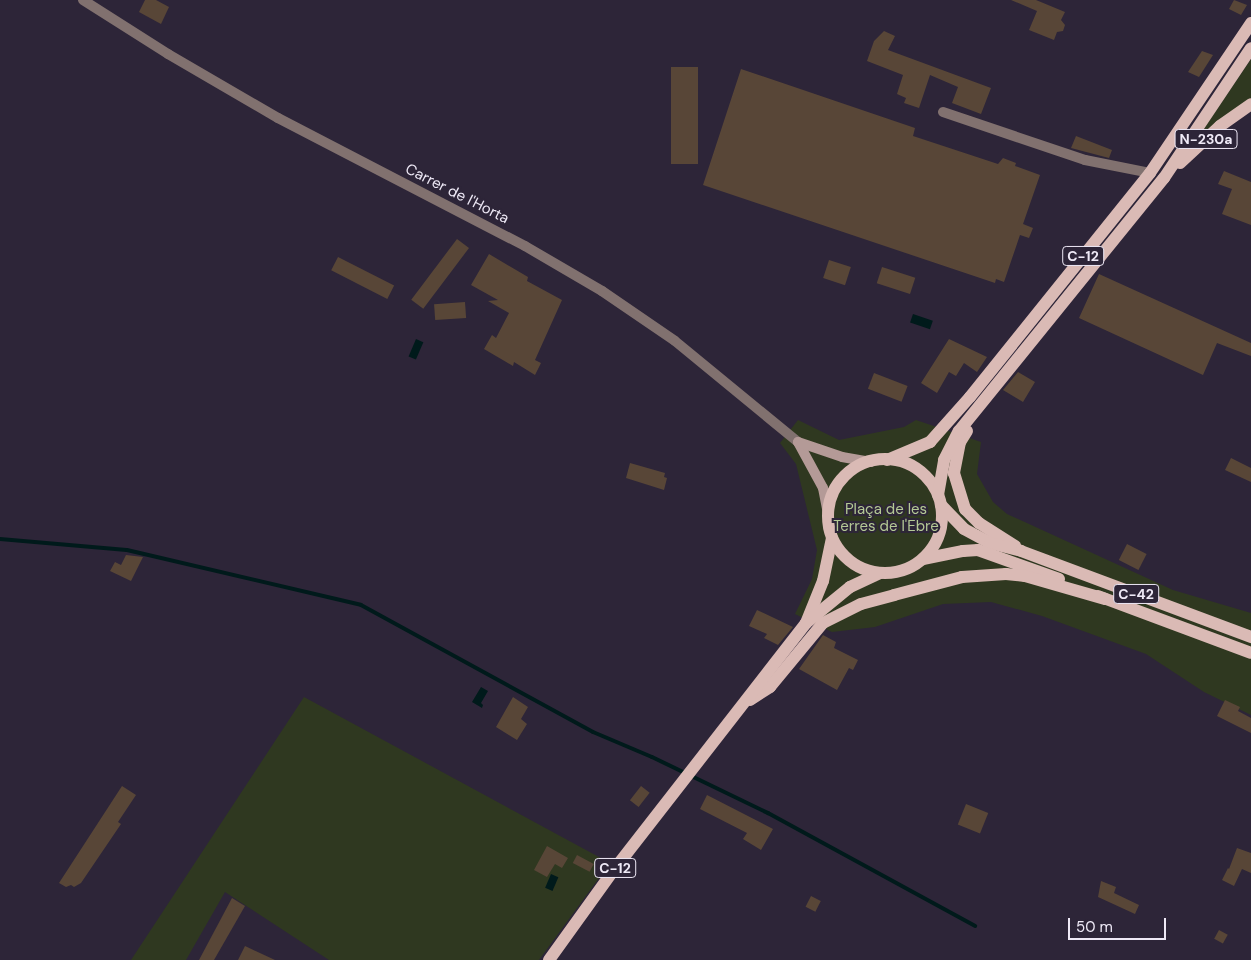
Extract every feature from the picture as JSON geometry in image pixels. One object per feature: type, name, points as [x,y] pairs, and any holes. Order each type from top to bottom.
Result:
[{"type":"main road","name":"C-12","points":[[880,573],[851,562],[838,549],[832,538],[828,513],[834,490],[856,468],[871,462],[887,460],[930,442],[937,435],[1150,173],[1251,23]]},
{"type":"main road","name":"C-12","points":[[550,960],[613,871],[806,622],[850,588],[880,573],[903,570],[923,559],[939,534],[939,500],[944,460],[950,444],[1164,178],[1251,48]]},
{"type":"main road","name":"N-230a","points":[[1164,178],[1220,126],[1251,104]]},
{"type":"main road","points":[[986,398],[960,442],[955,465],[956,481],[965,509],[979,523],[1009,541],[1021,551]]},
{"type":"main road","name":"C-12","points":[[887,460],[903,463],[917,470],[929,481],[939,500]]},
{"type":"main road","name":"C-42","points":[[939,500],[964,529],[977,537],[1021,551],[1251,637]]},
{"type":"main road","name":"C-12","points":[[806,622],[823,581],[832,538]]},
{"type":"main road","name":"C-42","points":[[923,559],[978,550],[1041,571],[1105,599],[1251,653]]},
{"type":"main road","points":[[742,705],[770,687],[823,623],[861,604],[962,577],[985,575],[1025,576],[1105,599]]},
{"type":"street","name":"Carrer de l'Horta","points":[[83,0],[168,54],[278,118],[510,238],[595,286],[674,341],[798,442]]},
{"type":"street","points":[[943,112],[1085,160],[1150,173]]},
{"type":"street","points":[[798,442],[842,457],[871,462]]},
{"type":"street","points":[[798,442],[823,488],[828,513]]},
{"type":"green space","points":[[1251,59],[1251,100],[1194,143]]},
{"type":"green space","name":"Plaça de les Terres de l'Ebre","points":[[798,420],[839,440],[904,427],[916,420],[981,442],[977,474],[993,502],[1007,514],[1173,590],[1251,613],[1251,715],[1204,692],[1146,654],[1042,616],[991,602],[943,604],[875,627],[832,632],[795,614],[812,579],[817,550],[796,464],[780,443]]},
{"type":"green space","points":[[304,697],[610,863],[539,960],[329,960],[225,892],[186,960],[131,960]]},
{"type":"shaded area","points":[[913,314],[933,321],[930,329],[910,323]]},
{"type":"shaded area","points":[[416,339],[423,342],[416,360],[409,356]]},
{"type":"shaded area","points":[[481,687],[488,691],[481,703],[483,705],[482,708],[472,702]]},
{"type":"shaded area","points":[[551,874],[558,877],[553,891],[545,888]]},
{"type":"building","points":[[145,0],[156,0],[169,7],[161,24],[139,12]]},
{"type":"building","points":[[1011,0],[1036,0],[1065,12],[1061,20],[1065,25],[1063,31],[1057,32],[1054,40],[1029,30],[1037,11]]},
{"type":"building","points":[[1234,0],[1247,5],[1241,15],[1229,9]]},
{"type":"building","points":[[884,31],[895,36],[888,50],[991,88],[981,114],[952,103],[958,87],[930,75],[919,108],[904,103],[906,98],[897,94],[903,75],[867,61],[874,41]]},
{"type":"building","points":[[1202,51],[1213,55],[1199,77],[1188,72]]},
{"type":"building","points":[[671,67],[698,67],[698,164],[671,164]]},
{"type":"building","points":[[741,69],[915,128],[913,136],[998,164],[1003,158],[1016,163],[1015,166],[1040,175],[1023,224],[1033,228],[1029,238],[1020,235],[1004,282],[996,279],[995,283],[703,185]]},
{"type":"building","points":[[1076,136],[1112,150],[1109,158],[1071,148]]},
{"type":"building","points":[[1224,171],[1251,182],[1251,225],[1222,214],[1232,189],[1218,184]]},
{"type":"building","points":[[457,239],[469,248],[423,309],[411,300]]},
{"type":"building","points":[[489,254],[528,277],[527,281],[562,300],[535,360],[541,363],[535,375],[514,362],[513,366],[484,349],[492,335],[496,338],[509,313],[488,301],[498,300],[471,285]]},
{"type":"building","points":[[338,257],[394,286],[387,299],[331,270]]},
{"type":"building","points":[[829,260],[851,267],[845,285],[823,278]]},
{"type":"building","points":[[882,267],[915,278],[910,294],[877,283]]},
{"type":"building","points":[[1099,274],[1251,343],[1251,356],[1217,343],[1203,375],[1079,318]]},
{"type":"building","points":[[465,302],[466,318],[435,320],[434,304]]},
{"type":"building","points":[[949,339],[987,357],[977,372],[964,363],[956,376],[949,372],[937,393],[921,383]]},
{"type":"building","points":[[1018,372],[1035,382],[1023,402],[1003,390]]},
{"type":"building","points":[[874,373],[908,386],[902,402],[868,389]]},
{"type":"building","points":[[1231,458],[1251,468],[1251,482],[1225,470]]},
{"type":"building","points":[[630,463],[665,473],[664,477],[667,478],[664,490],[626,478]]},
{"type":"building","points":[[1127,544],[1147,554],[1138,570],[1119,560]]},
{"type":"building","points":[[126,555],[143,557],[131,581],[110,571],[115,562],[121,565]]},
{"type":"building","points":[[757,610],[793,627],[778,645],[764,638],[767,634],[749,626]]},
{"type":"building","points":[[823,635],[836,642],[834,648],[858,660],[853,670],[849,668],[837,690],[799,669]]},
{"type":"building","points":[[513,697],[528,707],[521,719],[527,724],[517,740],[496,727]]},
{"type":"building","points":[[1225,700],[1240,707],[1238,711],[1251,718],[1251,733],[1217,716]]},
{"type":"building","points":[[122,786],[136,795],[118,822],[121,824],[81,883],[74,887],[71,885],[66,887],[59,883]]},
{"type":"building","points":[[641,786],[650,793],[639,807],[630,800]]},
{"type":"building","points":[[707,795],[773,829],[761,850],[743,839],[747,833],[700,809]]},
{"type":"building","points":[[966,804],[988,813],[980,833],[958,824]]},
{"type":"building","points":[[547,846],[568,858],[562,868],[555,864],[547,877],[534,870]]},
{"type":"building","points":[[1237,848],[1251,853],[1251,873],[1242,869],[1234,886],[1222,880],[1229,869]]},
{"type":"building","points":[[577,855],[594,864],[590,872],[573,863]]},
{"type":"building","points":[[1101,881],[1116,887],[1114,893],[1139,905],[1135,914],[1098,897]]},
{"type":"building","points":[[811,896],[821,901],[815,912],[806,907]]},
{"type":"building","points":[[232,898],[245,906],[214,960],[199,960]]},
{"type":"building","points":[[1219,930],[1228,935],[1223,944],[1214,939]]},
{"type":"building","points":[[245,946],[275,960],[238,960]]},
{"type":"waterway","points":[[0,539],[127,550],[361,605],[593,732],[652,757],[768,813],[975,926]]}]
